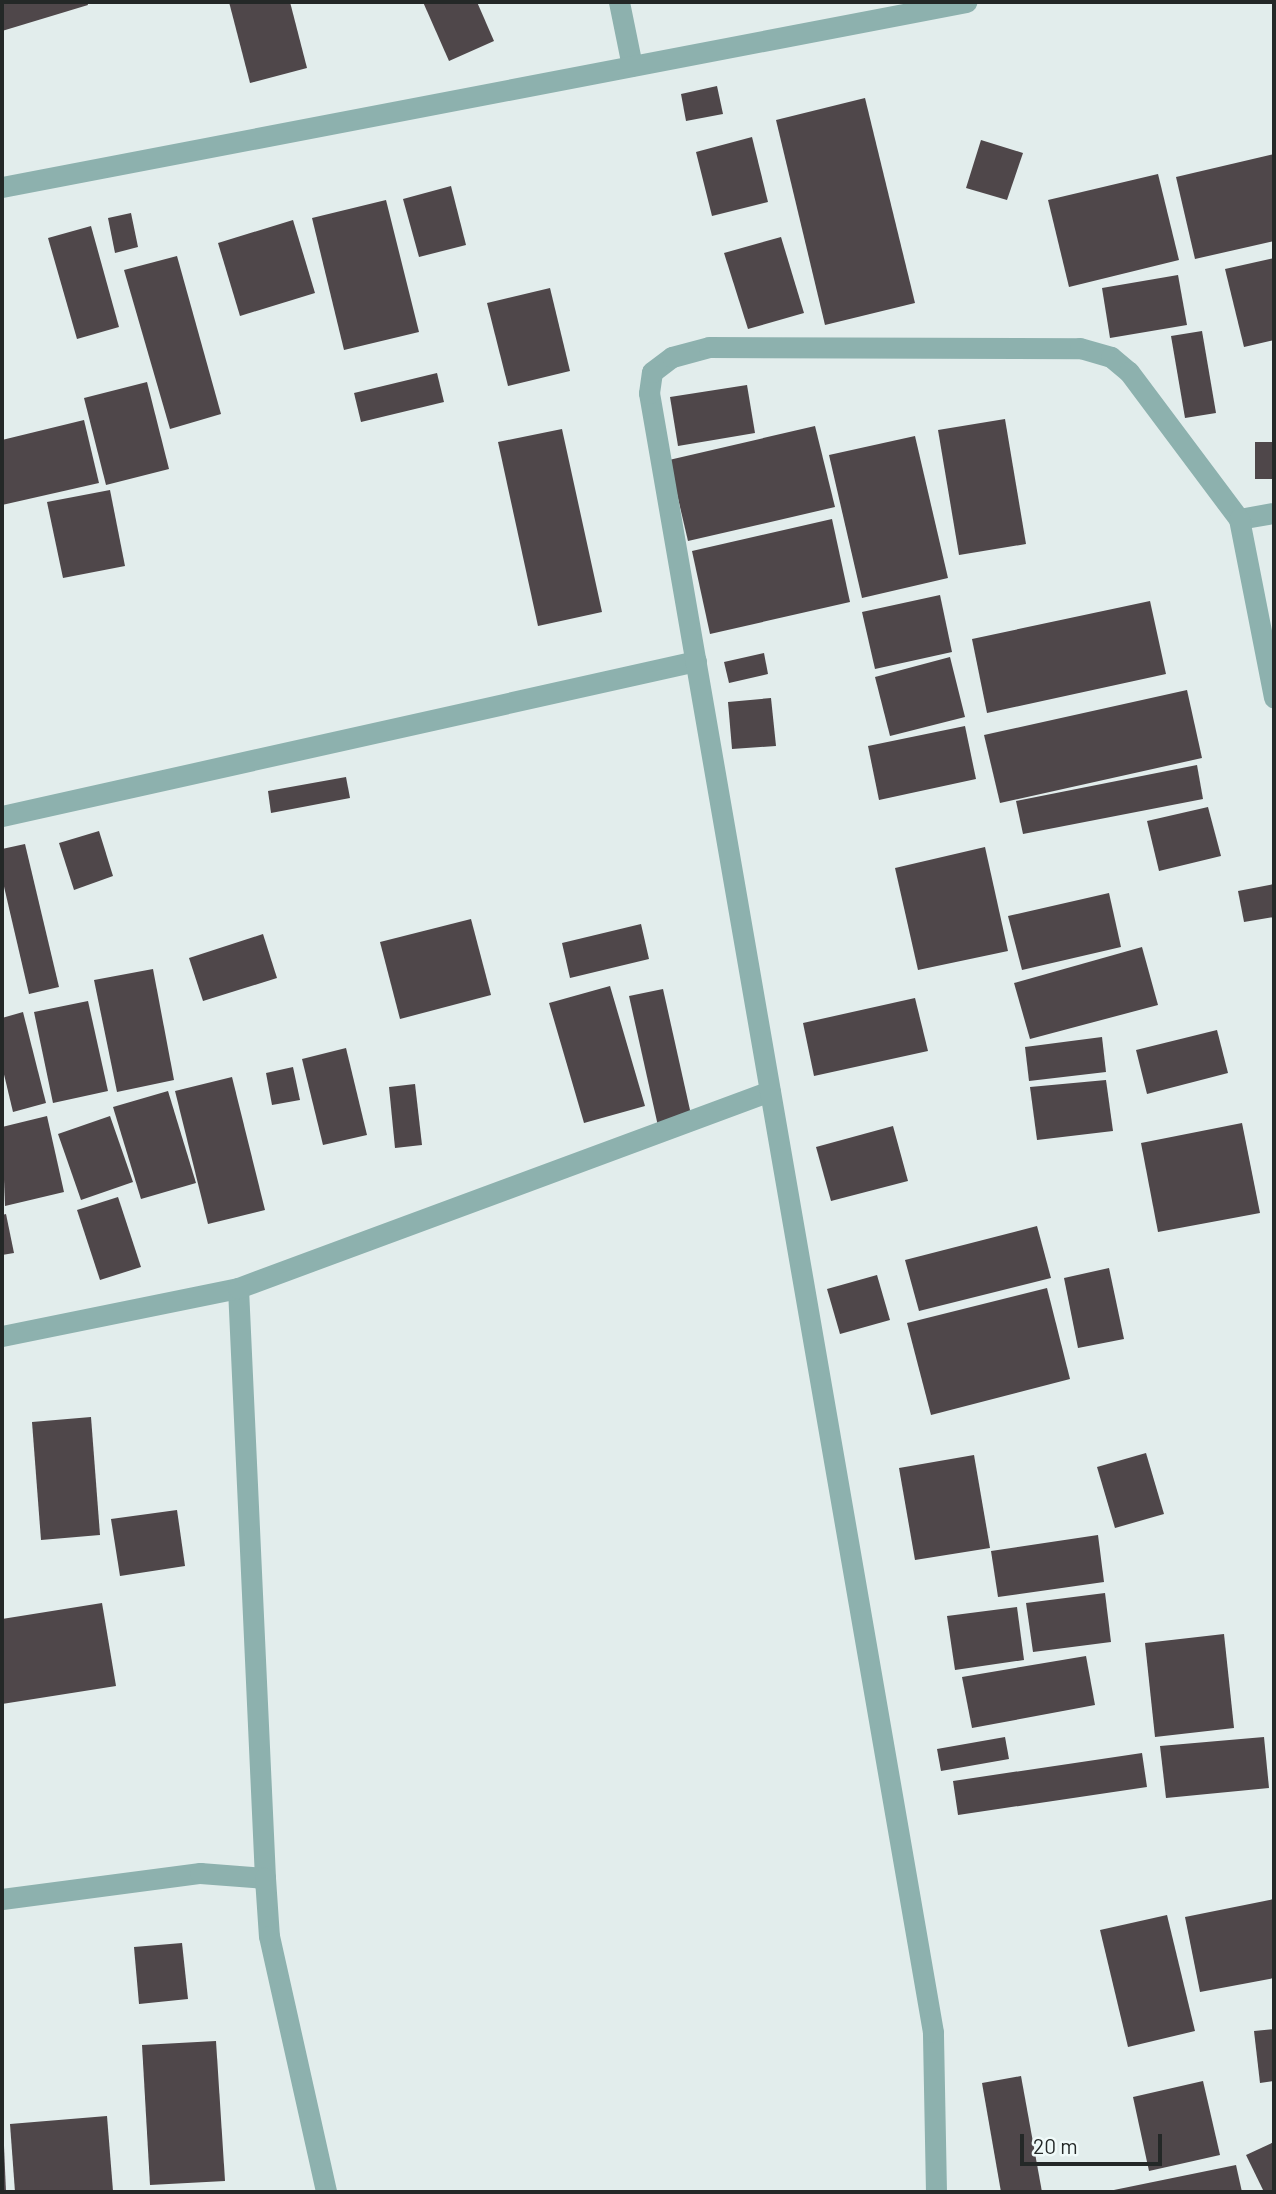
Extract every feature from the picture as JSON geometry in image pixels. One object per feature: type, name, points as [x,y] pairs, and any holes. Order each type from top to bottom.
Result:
[{"type":"street","points":[[619,2],[632,66]]},
{"type":"street","points":[[2,187],[966,2]]},
{"type":"street","points":[[936,2192],[933,2032],[649,393],[652,372],[672,357],[709,347],[1080,348],[1111,357],[1129,372],[1239,519],[1274,698]]},
{"type":"street","points":[[1239,519],[1274,513]]},
{"type":"street","points":[[2,816],[695,661]]},
{"type":"street","points":[[2,1336],[238,1288],[770,1091]]},
{"type":"street","points":[[238,1288],[269,1936],[326,2192]]},
{"type":"street","points":[[2,1899],[200,1873],[265,1878]]},
{"type":"building","points":[[2,2],[87,2],[88,5],[2,31]]},
{"type":"building","points":[[229,2],[290,2],[307,68],[250,83]]},
{"type":"building","points":[[423,2],[477,2],[494,41],[449,61]]},
{"type":"building","points":[[717,86],[723,114],[686,121],[681,94]]},
{"type":"building","points":[[865,98],[915,303],[825,325],[776,120]]},
{"type":"building","points":[[752,137],[768,202],[712,216],[696,152]]},
{"type":"building","points":[[981,140],[1023,153],[1007,200],[966,188]]},
{"type":"building","points":[[1274,154],[1274,241],[1195,259],[1176,177]]},
{"type":"building","points":[[1158,174],[1179,260],[1069,287],[1048,200]]},
{"type":"building","points":[[451,186],[466,245],[419,257],[403,199]]},
{"type":"building","points":[[386,200],[419,332],[344,350],[312,218]]},
{"type":"building","points":[[131,213],[138,247],[115,253],[108,218]]},
{"type":"building","points":[[293,220],[315,293],[240,316],[218,243]]},
{"type":"building","points":[[91,226],[119,327],[77,339],[48,238]]},
{"type":"building","points":[[781,237],[804,313],[748,329],[724,253]]},
{"type":"building","points":[[177,256],[221,414],[170,429],[124,270]]},
{"type":"building","points":[[1274,258],[1274,340],[1244,347],[1225,269]]},
{"type":"building","points":[[1178,275],[1187,325],[1110,338],[1102,288]]},
{"type":"building","points":[[550,288],[570,371],[508,386],[487,303]]},
{"type":"building","points":[[1202,331],[1216,413],[1185,418],[1171,336]]},
{"type":"building","points":[[437,373],[444,402],[361,422],[354,393]]},
{"type":"building","points":[[147,382],[169,469],[106,485],[84,398]]},
{"type":"building","points":[[747,385],[755,433],[678,446],[670,397]]},
{"type":"building","points":[[1005,419],[1026,544],[959,555],[938,430]]},
{"type":"building","points":[[84,420],[99,483],[2,505],[2,440]]},
{"type":"building","points":[[815,426],[835,507],[688,541],[669,460]]},
{"type":"building","points":[[562,429],[602,612],[538,626],[498,442]]},
{"type":"building","points":[[915,436],[948,578],[862,598],[829,455]]},
{"type":"building","points":[[1255,442],[1274,442],[1274,479],[1255,479]]},
{"type":"building","points":[[110,490],[125,566],[63,578],[47,502]]},
{"type":"building","points":[[832,519],[850,602],[710,634],[692,551]]},
{"type":"building","points":[[940,595],[952,652],[875,669],[862,612]]},
{"type":"building","points":[[1150,601],[1166,674],[987,713],[972,639]]},
{"type":"building","points":[[764,653],[768,674],[729,683],[724,662]]},
{"type":"building","points":[[950,657],[965,717],[890,736],[875,677]]},
{"type":"building","points":[[1187,690],[1202,758],[1000,803],[984,735]]},
{"type":"building","points":[[771,698],[776,746],[732,749],[728,702]]},
{"type":"building","points":[[965,726],[976,779],[879,800],[868,746]]},
{"type":"building","points":[[1197,765],[1203,799],[1023,834],[1016,801]]},
{"type":"building","points":[[346,777],[350,798],[271,813],[268,791]]},
{"type":"building","points":[[1208,807],[1221,856],[1159,871],[1147,821]]},
{"type":"building","points":[[99,831],[113,876],[74,890],[59,843]]},
{"type":"building","points":[[25,844],[59,987],[29,994],[2,878],[2,849]]},
{"type":"building","points":[[985,847],[1008,951],[918,970],[895,868]]},
{"type":"building","points":[[1274,884],[1274,917],[1244,922],[1238,891]]},
{"type":"building","points":[[1109,893],[1121,947],[1022,970],[1008,916]]},
{"type":"building","points":[[471,919],[491,995],[400,1019],[380,942]]},
{"type":"building","points":[[641,924],[649,959],[570,978],[562,943]]},
{"type":"building","points":[[263,934],[277,978],[203,1001],[189,958]]},
{"type":"building","points":[[1142,947],[1158,1005],[1030,1039],[1014,983]]},
{"type":"building","points":[[153,969],[174,1080],[117,1092],[94,980]]},
{"type":"building","points":[[610,986],[645,1106],[584,1123],[549,1003]]},
{"type":"building","points":[[663,989],[692,1119],[658,1126],[629,996]]},
{"type":"building","points":[[915,998],[928,1051],[814,1076],[803,1023]]},
{"type":"building","points":[[88,1001],[108,1091],[53,1103],[34,1012]]},
{"type":"building","points":[[23,1012],[46,1103],[13,1112],[2,1066],[2,1018]]},
{"type":"building","points":[[1217,1030],[1228,1073],[1147,1094],[1136,1050]]},
{"type":"building","points":[[1102,1037],[1106,1072],[1029,1081],[1025,1047]]},
{"type":"building","points":[[346,1048],[367,1135],[323,1145],[302,1059]]},
{"type":"building","points":[[293,1067],[300,1100],[272,1105],[266,1073]]},
{"type":"building","points":[[232,1077],[265,1210],[208,1224],[175,1091]]},
{"type":"building","points":[[1106,1080],[1113,1131],[1037,1140],[1030,1087]]},
{"type":"building","points":[[415,1084],[422,1145],[395,1148],[389,1087]]},
{"type":"building","points":[[168,1091],[196,1183],[141,1199],[113,1107]]},
{"type":"building","points":[[47,1116],[64,1192],[5,1206],[2,1127]]},
{"type":"building","points":[[110,1116],[133,1182],[81,1200],[58,1134]]},
{"type":"building","points":[[1242,1123],[1260,1213],[1158,1232],[1141,1143]]},
{"type":"building","points":[[893,1126],[908,1181],[831,1201],[816,1147]]},
{"type":"building","points":[[118,1197],[141,1267],[100,1280],[77,1210]]},
{"type":"building","points":[[6,1214],[14,1253],[2,1255],[2,1215]]},
{"type":"building","points":[[1037,1226],[1051,1278],[919,1311],[905,1260]]},
{"type":"building","points":[[1109,1268],[1124,1339],[1078,1348],[1064,1278]]},
{"type":"building","points":[[877,1275],[890,1320],[840,1334],[827,1289]]},
{"type":"building","points":[[1047,1288],[1070,1379],[931,1415],[907,1323]]},
{"type":"building","points":[[91,1417],[100,1535],[41,1540],[32,1422]]},
{"type":"building","points":[[1146,1453],[1164,1514],[1115,1528],[1097,1467]]},
{"type":"building","points":[[974,1455],[990,1548],[915,1560],[899,1468]]},
{"type":"building","points":[[177,1510],[185,1566],[120,1576],[111,1519]]},
{"type":"building","points":[[1098,1535],[1104,1582],[998,1597],[991,1551]]},
{"type":"building","points":[[1105,1593],[1111,1642],[1033,1652],[1026,1603]]},
{"type":"building","points":[[102,1603],[116,1686],[2,1704],[2,1619]]},
{"type":"building","points":[[1017,1607],[1024,1660],[955,1670],[947,1616]]},
{"type":"building","points":[[1224,1634],[1234,1728],[1155,1737],[1145,1643]]},
{"type":"building","points":[[1086,1656],[1095,1705],[972,1728],[962,1677]]},
{"type":"building","points":[[1005,1737],[1009,1759],[941,1771],[937,1749]]},
{"type":"building","points":[[1264,1737],[1269,1788],[1166,1798],[1160,1746]]},
{"type":"building","points":[[1142,1753],[1147,1787],[958,1815],[953,1781]]},
{"type":"building","points":[[1274,1899],[1274,1978],[1200,1992],[1185,1917]]},
{"type":"building","points":[[1167,1915],[1195,2031],[1128,2047],[1100,1930]]},
{"type":"building","points":[[182,1943],[188,1999],[139,2004],[134,1947]]},
{"type":"building","points":[[1274,2029],[1274,2081],[1260,2083],[1254,2031]]},
{"type":"building","points":[[216,2041],[225,2181],[150,2185],[142,2045]]},
{"type":"building","points":[[1021,2076],[1042,2192],[1001,2192],[982,2083]]},
{"type":"building","points":[[1203,2081],[1220,2155],[1149,2171],[1133,2097]]},
{"type":"building","points":[[107,2116],[113,2191],[15,2192],[10,2124]]},
{"type":"building","points":[[1274,2142],[1274,2192],[1264,2192],[1246,2155]]},
{"type":"building","points":[[4,2146],[6,2192],[2,2192]]},
{"type":"building","points":[[1236,2165],[1242,2192],[1109,2192],[1109,2191]]}]
